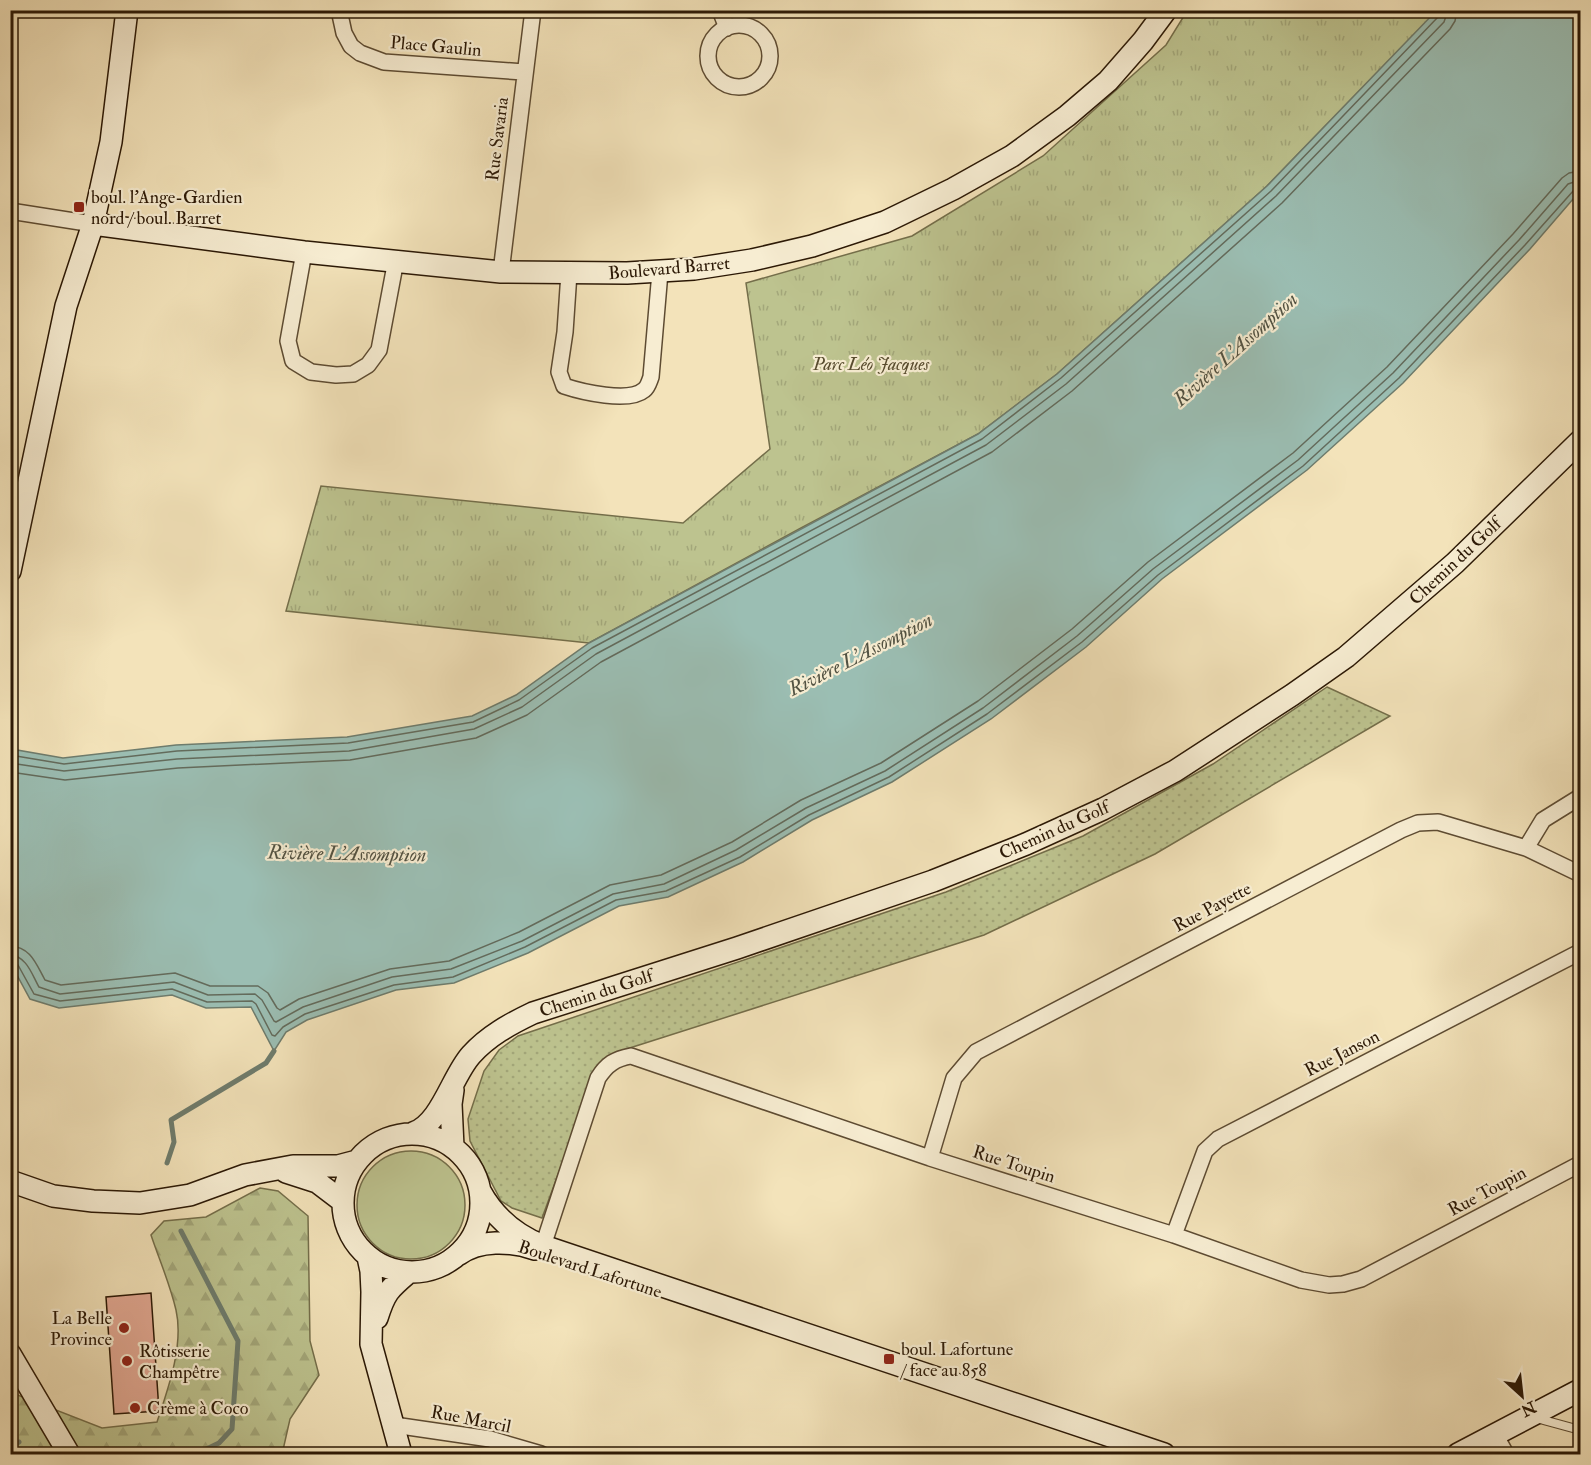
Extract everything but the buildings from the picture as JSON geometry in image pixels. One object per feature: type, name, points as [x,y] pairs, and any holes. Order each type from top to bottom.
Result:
[{"type":"street","points":[[10,572],[66,306],[93,225],[111,142],[127,10]]},
{"type":"street","name":"Place Gaulin","points":[[339,10],[344,33],[351,46],[360,53],[384,62],[524,72]]},
{"type":"street","name":"Rue Savaria","points":[[501,272],[532,10]]},
{"type":"street","points":[[720,10],[727,28]]},
{"type":"street","name":"Boulevard Barret","points":[[93,225],[304,252],[501,272],[660,272],[752,260],[813,246],[885,222],[953,189],[1012,156],[1067,116],[1108,81],[1166,10]]},
{"type":"street","points":[[746,26],[763,36],[768,45],[770,54],[765,73],[750,85],[731,86],[715,76],[710,68],[709,49],[712,40],[727,28],[746,26]]},
{"type":"street","points":[[10,211],[93,225]]},
{"type":"street","points":[[304,252],[288,341],[294,361],[311,372],[336,375],[353,374],[368,365],[379,350],[396,260]]},
{"type":"street","points":[[569,273],[565,332],[559,372],[564,386],[584,393],[624,396],[638,394],[646,389],[651,378],[660,272]]},
{"type":"street","name":"Chemin du Golf","points":[[413,1133],[426,1125],[470,1057],[485,1042],[507,1026],[533,1013],[737,948],[933,881],[1026,844],[1103,809],[1175,771],[1293,695],[1346,657],[1455,563],[1577,450]]},
{"type":"street","points":[[1526,848],[1543,820],[1581,797]]},
{"type":"street","name":"Rue Payette","points":[[930,1158],[954,1078],[976,1052],[1401,830],[1418,823],[1438,822],[1526,848],[1581,874]]},
{"type":"street","name":"Rue Janson","points":[[1174,1235],[1205,1151],[1218,1139],[1581,952]]},
{"type":"street","name":"Rue Toupin","points":[[543,1246],[598,1078],[606,1066],[631,1056],[930,1158],[1174,1235],[1301,1280],[1329,1284],[1343,1284],[1361,1279],[1581,1164]]},
{"type":"street","name":"Chemin du Golf","points":[[453,1147],[451,1104],[455,1083]]},
{"type":"street","points":[[413,1133],[434,1137],[453,1147],[466,1159],[475,1174],[480,1191],[480,1210],[476,1229],[466,1246],[452,1260],[432,1270],[409,1272],[387,1268],[368,1257],[357,1246],[349,1232],[342,1201],[347,1180],[357,1161],[372,1146],[391,1136],[413,1133]]},
{"type":"street","points":[[10,1181],[53,1196],[140,1203],[190,1195],[245,1175],[293,1166],[338,1166],[357,1161]]},
{"type":"street","points":[[280,1169],[317,1182],[342,1201]]},
{"type":"street","name":"Boulevard Lafortune","points":[[480,1191],[488,1205],[508,1226],[530,1241],[1164,1455]]},
{"type":"street","name":"Boulevard Lafortune","points":[[452,1260],[464,1251],[477,1246],[498,1243],[519,1244],[712,1309],[729,1309]]},
{"type":"street","points":[[368,1257],[372,1292],[370,1344],[401,1455]]},
{"type":"street","points":[[370,1344],[382,1301],[390,1288],[409,1272]]},
{"type":"street","points":[[10,1354],[69,1455]]},
{"type":"street","points":[[1458,1455],[1581,1390]]},
{"type":"street","name":"Rue Marcil","points":[[394,1425],[490,1439],[541,1455]]},
{"type":"street","points":[[1495,1434],[1506,1455]]},
{"type":"lane","points":[[1530,1416],[1581,1430]]},
{"type":"green space","name":"Parc Léo Jacques","points":[[1187,11],[1437,11],[1267,186],[1057,374],[978,434],[589,643],[286,611],[321,486],[683,523],[770,449],[746,283],[912,236],[1043,156],[1166,45]]},
{"type":"green space","points":[[1327,687],[1390,716],[1155,854],[984,935],[614,1053],[597,1069],[542,1218],[512,1208],[501,1201],[470,1141],[468,1119],[484,1071],[499,1050],[518,1036],[946,892],[1083,836],[1213,764]]},
{"type":"green space","points":[[411,1151],[432,1155],[449,1167],[461,1184],[465,1205],[461,1226],[449,1243],[432,1255],[411,1259],[390,1255],[373,1243],[361,1226],[357,1205],[361,1184],[373,1167],[390,1155]]},
{"type":"green space","points":[[260,1188],[278,1191],[308,1216],[310,1341],[319,1375],[290,1419],[283,1450],[275,1454],[11,1454],[10,1392],[102,1428],[157,1422],[174,1367],[178,1324],[171,1291],[151,1235],[164,1221],[206,1217]]},
{"type":"water","name":"Rivière L'Assomption","points":[[1437,10],[1580,11],[1580,191],[1530,249],[1403,383],[1307,470],[1162,579],[1086,647],[991,719],[892,782],[812,820],[743,862],[668,897],[619,906],[528,953],[454,983],[396,990],[307,1020],[286,1032],[274,1051],[251,1007],[206,1008],[172,995],[59,1008],[30,999],[11,964],[11,749],[63,758],[176,745],[347,737],[472,716],[516,695],[589,643],[978,434],[1057,374],[1267,186]]},
{"type":"waterway","points":[[167,1163],[174,1142],[171,1120],[266,1063],[274,1051]]},
{"type":"waterway","points":[[181,1231],[238,1341],[232,1429],[219,1443],[196,1454]]},
{"type":"waterway","points":[[10,1447],[19,1442]]},
{"type":"place","name":"boul. l'Ange-Gardien nord / boul. Barret","points":[[79,207]]},
{"type":"place","name":"La Belle Province","points":[[124,1328]]},
{"type":"place","name":"boul. Lafortune / face au 858","points":[[889,1359]]},
{"type":"place","name":"Rôtisserie Champêtre","points":[[127,1361]]},
{"type":"place","name":"Crème à Coco","points":[[135,1408]]}]
